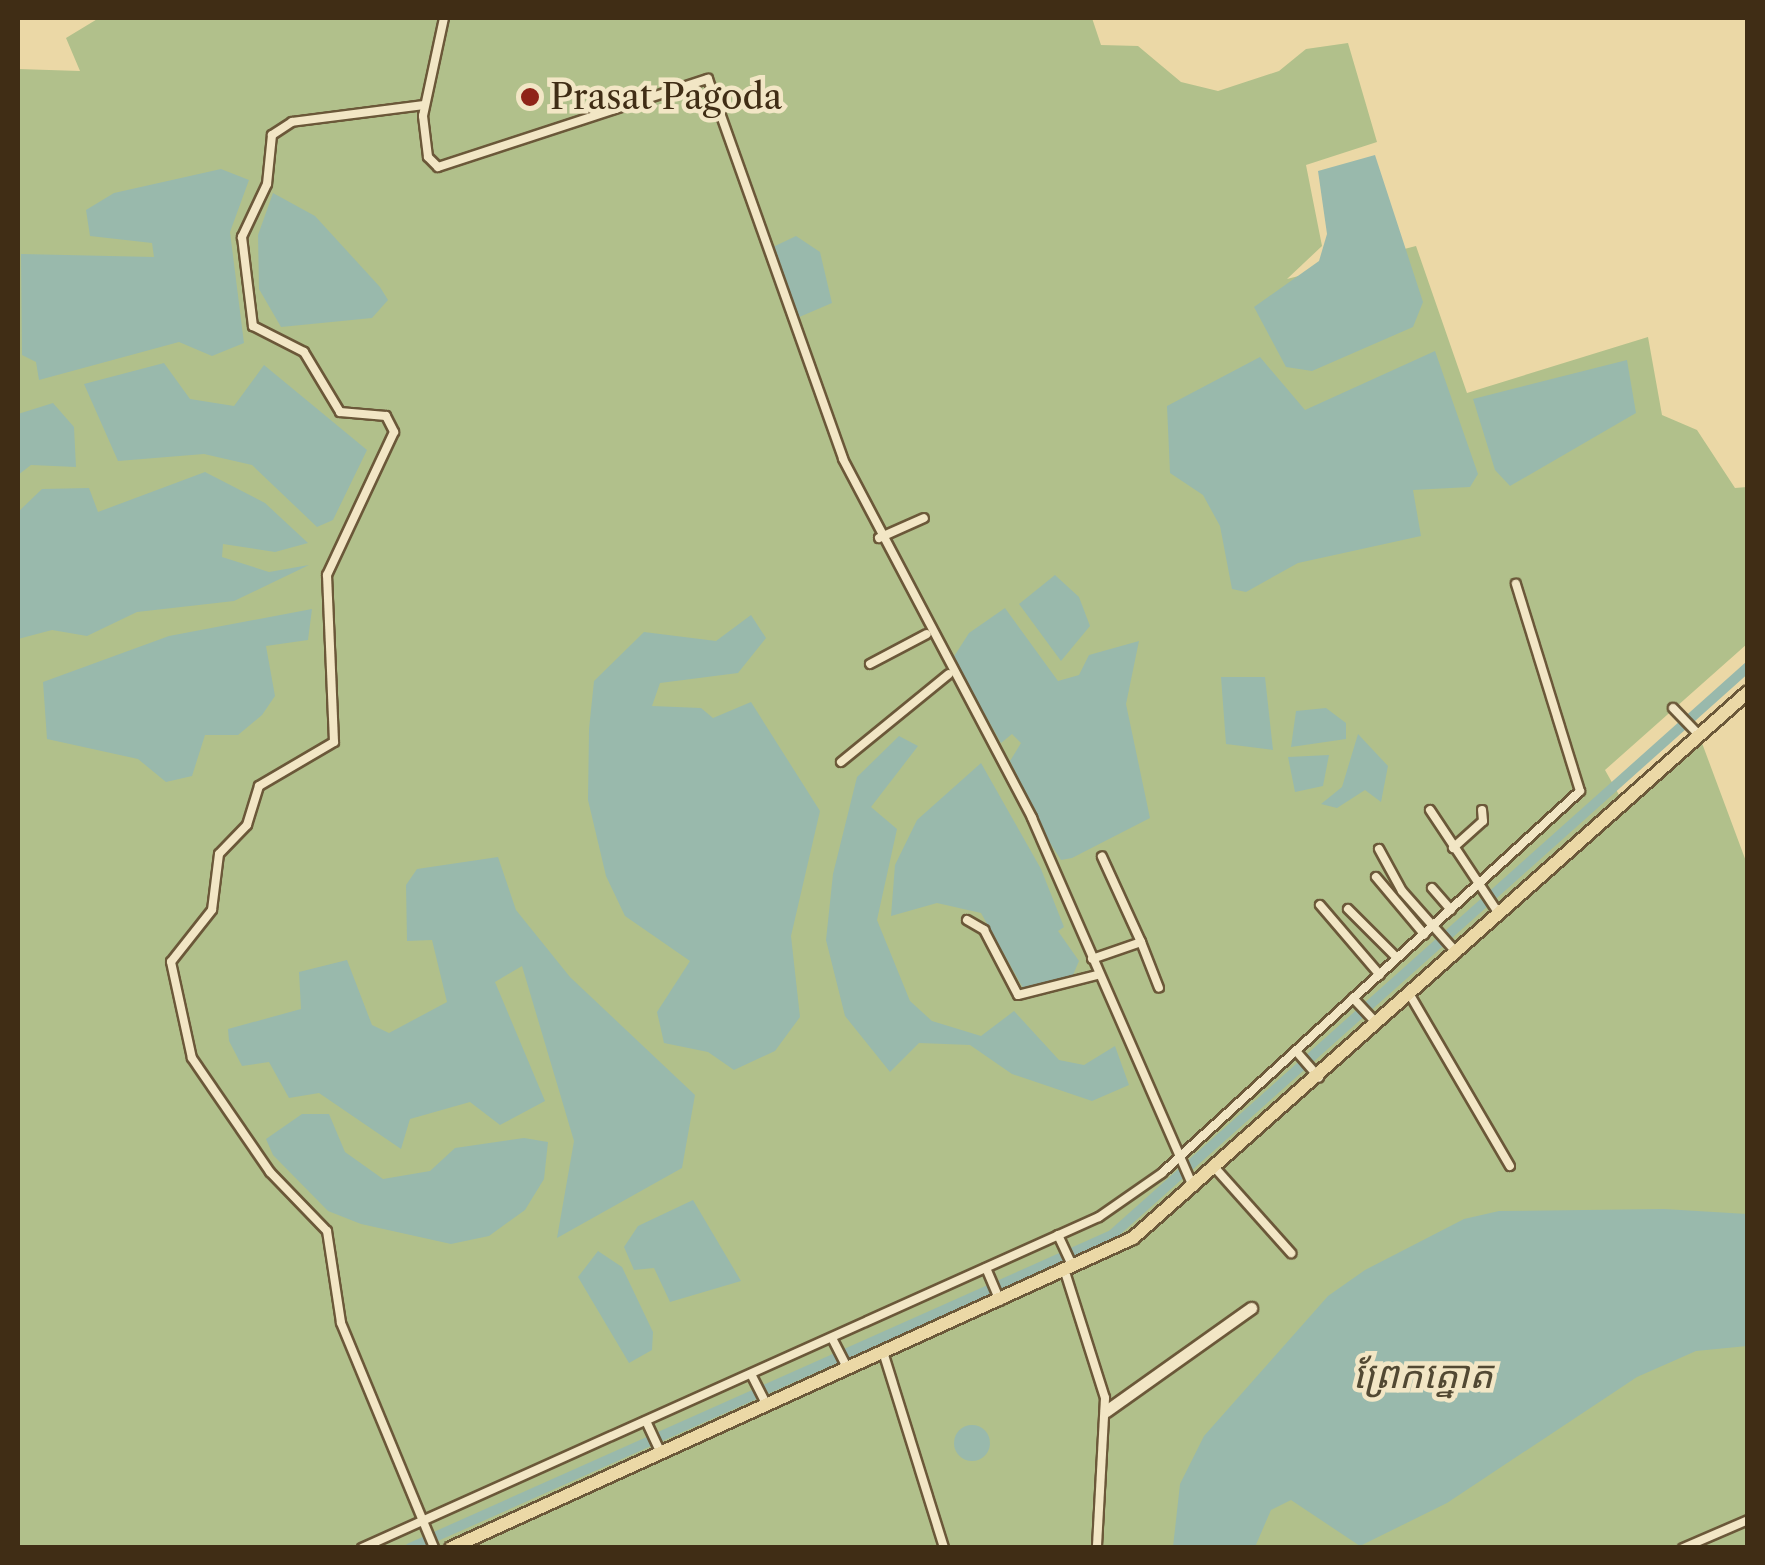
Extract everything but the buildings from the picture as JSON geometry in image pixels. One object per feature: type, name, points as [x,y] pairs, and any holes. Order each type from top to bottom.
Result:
[{"type":"main road","points":[[452,1548],[662,1454],[764,1401],[849,1370],[999,1298],[1070,1272],[1216,1169],[1319,1077],[1373,1020],[1410,995],[1453,948],[1695,732],[1748,692]]},
{"type":"street","points":[[444,18],[424,105],[428,158],[442,167],[708,80],[805,364],[879,538],[949,674],[1017,788],[1177,1163],[1191,1185]]},
{"type":"street","points":[[424,105],[292,122],[272,134],[267,184],[242,236],[253,326],[304,352],[346,416],[392,419],[393,442],[327,575],[334,742],[260,786],[247,826],[220,854],[212,910],[171,962],[192,1058],[270,1172],[327,1231],[340,1324],[432,1544]]},
{"type":"street","points":[[879,538],[924,518]]},
{"type":"street","points":[[362,1548],[988,1272],[1120,1204],[1177,1163],[1397,958],[1478,890],[1580,791],[1516,584]]},
{"type":"street","points":[[870,664],[928,634]]},
{"type":"street","points":[[841,762],[949,674]]},
{"type":"street","points":[[1676,712],[1695,732]]},
{"type":"street","points":[[1430,810],[1478,890],[1496,910]]},
{"type":"street","points":[[1453,848],[1484,821],[1482,810]]},
{"type":"street","points":[[1379,849],[1431,931]]},
{"type":"street","points":[[1102,856],[1158,988]]},
{"type":"street","points":[[1376,878],[1453,948]]},
{"type":"street","points":[[1432,888],[1451,910]]},
{"type":"street","points":[[1320,905],[1380,974]]},
{"type":"street","points":[[1348,909],[1397,958]]},
{"type":"street","points":[[967,920],[984,930],[1018,995],[1097,975]]},
{"type":"street","points":[[1092,959],[1141,942]]},
{"type":"street","points":[[1410,995],[1510,1166]]},
{"type":"street","points":[[1355,1001],[1373,1020]]},
{"type":"street","points":[[1296,1051],[1319,1077]]},
{"type":"street","points":[[1216,1169],[1290,1253]]},
{"type":"street","points":[[1058,1235],[1106,1412],[1097,1548]]},
{"type":"street","points":[[988,1272],[999,1298]]},
{"type":"street","points":[[1106,1412],[1251,1308]]},
{"type":"street","points":[[832,1338],[849,1370]]},
{"type":"street","points":[[884,1354],[944,1548]]},
{"type":"street","points":[[753,1378],[764,1401]]},
{"type":"street","points":[[646,1421],[662,1454]]},
{"type":"street","points":[[1684,1548],[1748,1520]]},
{"type":"green space","points":[[99,18],[1092,18],[1101,45],[1138,46],[1181,82],[1218,91],[1279,71],[1306,49],[1348,43],[1377,142],[1306,165],[1322,246],[1287,279],[1416,246],[1467,393],[1648,337],[1662,415],[1697,430],[1735,488],[1747,487],[1747,644],[1605,770],[1623,802],[1699,735],[1747,864],[1747,1547],[18,1548],[18,69],[80,71],[66,38]]},
{"type":"water","points":[[1375,155],[1423,302],[1413,327],[1312,371],[1286,367],[1254,307],[1319,261],[1327,234],[1318,171]]},
{"type":"water","points":[[221,169],[249,180],[230,232],[244,343],[212,356],[179,342],[39,380],[36,362],[22,355],[21,254],[154,257],[152,243],[90,236],[86,210],[114,193]]},
{"type":"water","points":[[273,193],[315,216],[380,287],[388,300],[372,318],[281,327],[259,289],[258,235]]},
{"type":"water","points":[[796,236],[820,252],[832,303],[797,318],[773,247]]},
{"type":"water","points":[[1435,351],[1478,474],[1470,487],[1413,490],[1421,536],[1298,563],[1246,592],[1232,589],[1220,526],[1203,495],[1170,473],[1167,406],[1260,357],[1305,410]]},
{"type":"water","points":[[1627,360],[1636,413],[1510,486],[1495,470],[1473,399]]},
{"type":"water","points":[[164,363],[190,399],[234,406],[264,365],[367,450],[333,520],[317,527],[252,465],[204,454],[118,461],[84,384]]},
{"type":"water","points":[[53,403],[74,427],[76,467],[31,465],[18,475],[18,414]]},
{"type":"water","points":[[205,472],[265,503],[308,543],[275,552],[223,544],[222,557],[269,572],[309,565],[234,601],[137,612],[87,636],[52,630],[18,639],[18,512],[42,489],[89,488],[98,512]]},
{"type":"water","points":[[1055,575],[1079,597],[1090,626],[1061,661],[1019,604]]},
{"type":"water","points":[[1005,608],[1058,681],[1079,675],[1089,655],[1139,641],[1126,704],[1150,818],[1072,858],[1061,860],[1050,843],[1010,761],[1021,743],[1012,734],[1001,743],[953,658],[969,633]]},
{"type":"water","points":[[312,609],[308,640],[266,646],[275,696],[262,715],[238,735],[205,735],[192,776],[166,782],[138,759],[47,739],[43,682],[169,636]]},
{"type":"water","points":[[751,615],[766,638],[738,673],[660,683],[652,706],[701,708],[713,718],[751,702],[820,811],[791,936],[800,1017],[775,1051],[734,1070],[708,1052],[664,1043],[657,1012],[690,961],[625,916],[606,876],[588,800],[589,729],[594,681],[644,632],[716,641]]},
{"type":"water","points":[[1221,677],[1265,677],[1273,750],[1226,744]]},
{"type":"water","points":[[1326,708],[1346,723],[1346,739],[1291,747],[1296,711]]},
{"type":"water","points":[[1358,734],[1388,766],[1381,802],[1365,790],[1337,808],[1321,804],[1342,787]]},
{"type":"water","points":[[899,736],[918,746],[871,807],[897,829],[877,920],[910,1001],[932,1021],[981,1036],[1014,1011],[1059,1060],[1084,1065],[1115,1046],[1129,1085],[1092,1101],[1012,1074],[970,1045],[919,1043],[890,1072],[845,1016],[826,940],[833,874],[857,777]]},
{"type":"water","points":[[1329,755],[1323,786],[1295,792],[1288,757]]},
{"type":"water","points":[[981,763],[1041,869],[1064,927],[1058,931],[1079,961],[1073,975],[1024,990],[981,913],[937,903],[891,916],[895,865],[917,820]]},
{"type":"water","points":[[498,857],[516,910],[570,977],[695,1095],[682,1168],[557,1238],[574,1141],[522,966],[495,982],[545,1101],[500,1125],[470,1102],[410,1119],[401,1149],[319,1093],[289,1098],[269,1062],[242,1066],[229,1041],[228,1029],[301,1009],[299,972],[347,960],[372,1025],[389,1033],[447,1002],[432,940],[407,941],[406,885],[417,869]]},
{"type":"water","points":[[302,1114],[329,1114],[345,1152],[383,1179],[430,1171],[455,1148],[524,1138],[548,1142],[544,1179],[525,1210],[489,1236],[451,1244],[361,1224],[328,1211],[273,1155],[266,1139]]},
{"type":"water","points":[[693,1200],[741,1281],[670,1302],[654,1268],[634,1270],[624,1247],[638,1226]]},
{"type":"water","name":"ព្រែកត្នោត","points":[[1664,1209],[1747,1214],[1747,1346],[1696,1351],[1637,1377],[1447,1503],[1360,1546],[1291,1500],[1271,1510],[1255,1547],[1173,1547],[1180,1484],[1204,1436],[1328,1296],[1365,1270],[1464,1219],[1499,1211]]},
{"type":"water","points":[[598,1251],[622,1267],[653,1332],[652,1350],[629,1363],[578,1277]]},
{"type":"water","points":[[972,1425],[985,1430],[990,1443],[985,1456],[972,1461],[959,1456],[954,1443],[959,1430]]},
{"type":"waterway","points":[[410,1548],[1112,1235],[1748,667]]},
{"type":"place","name":"Prasat Pagoda","points":[[530,97]]}]
